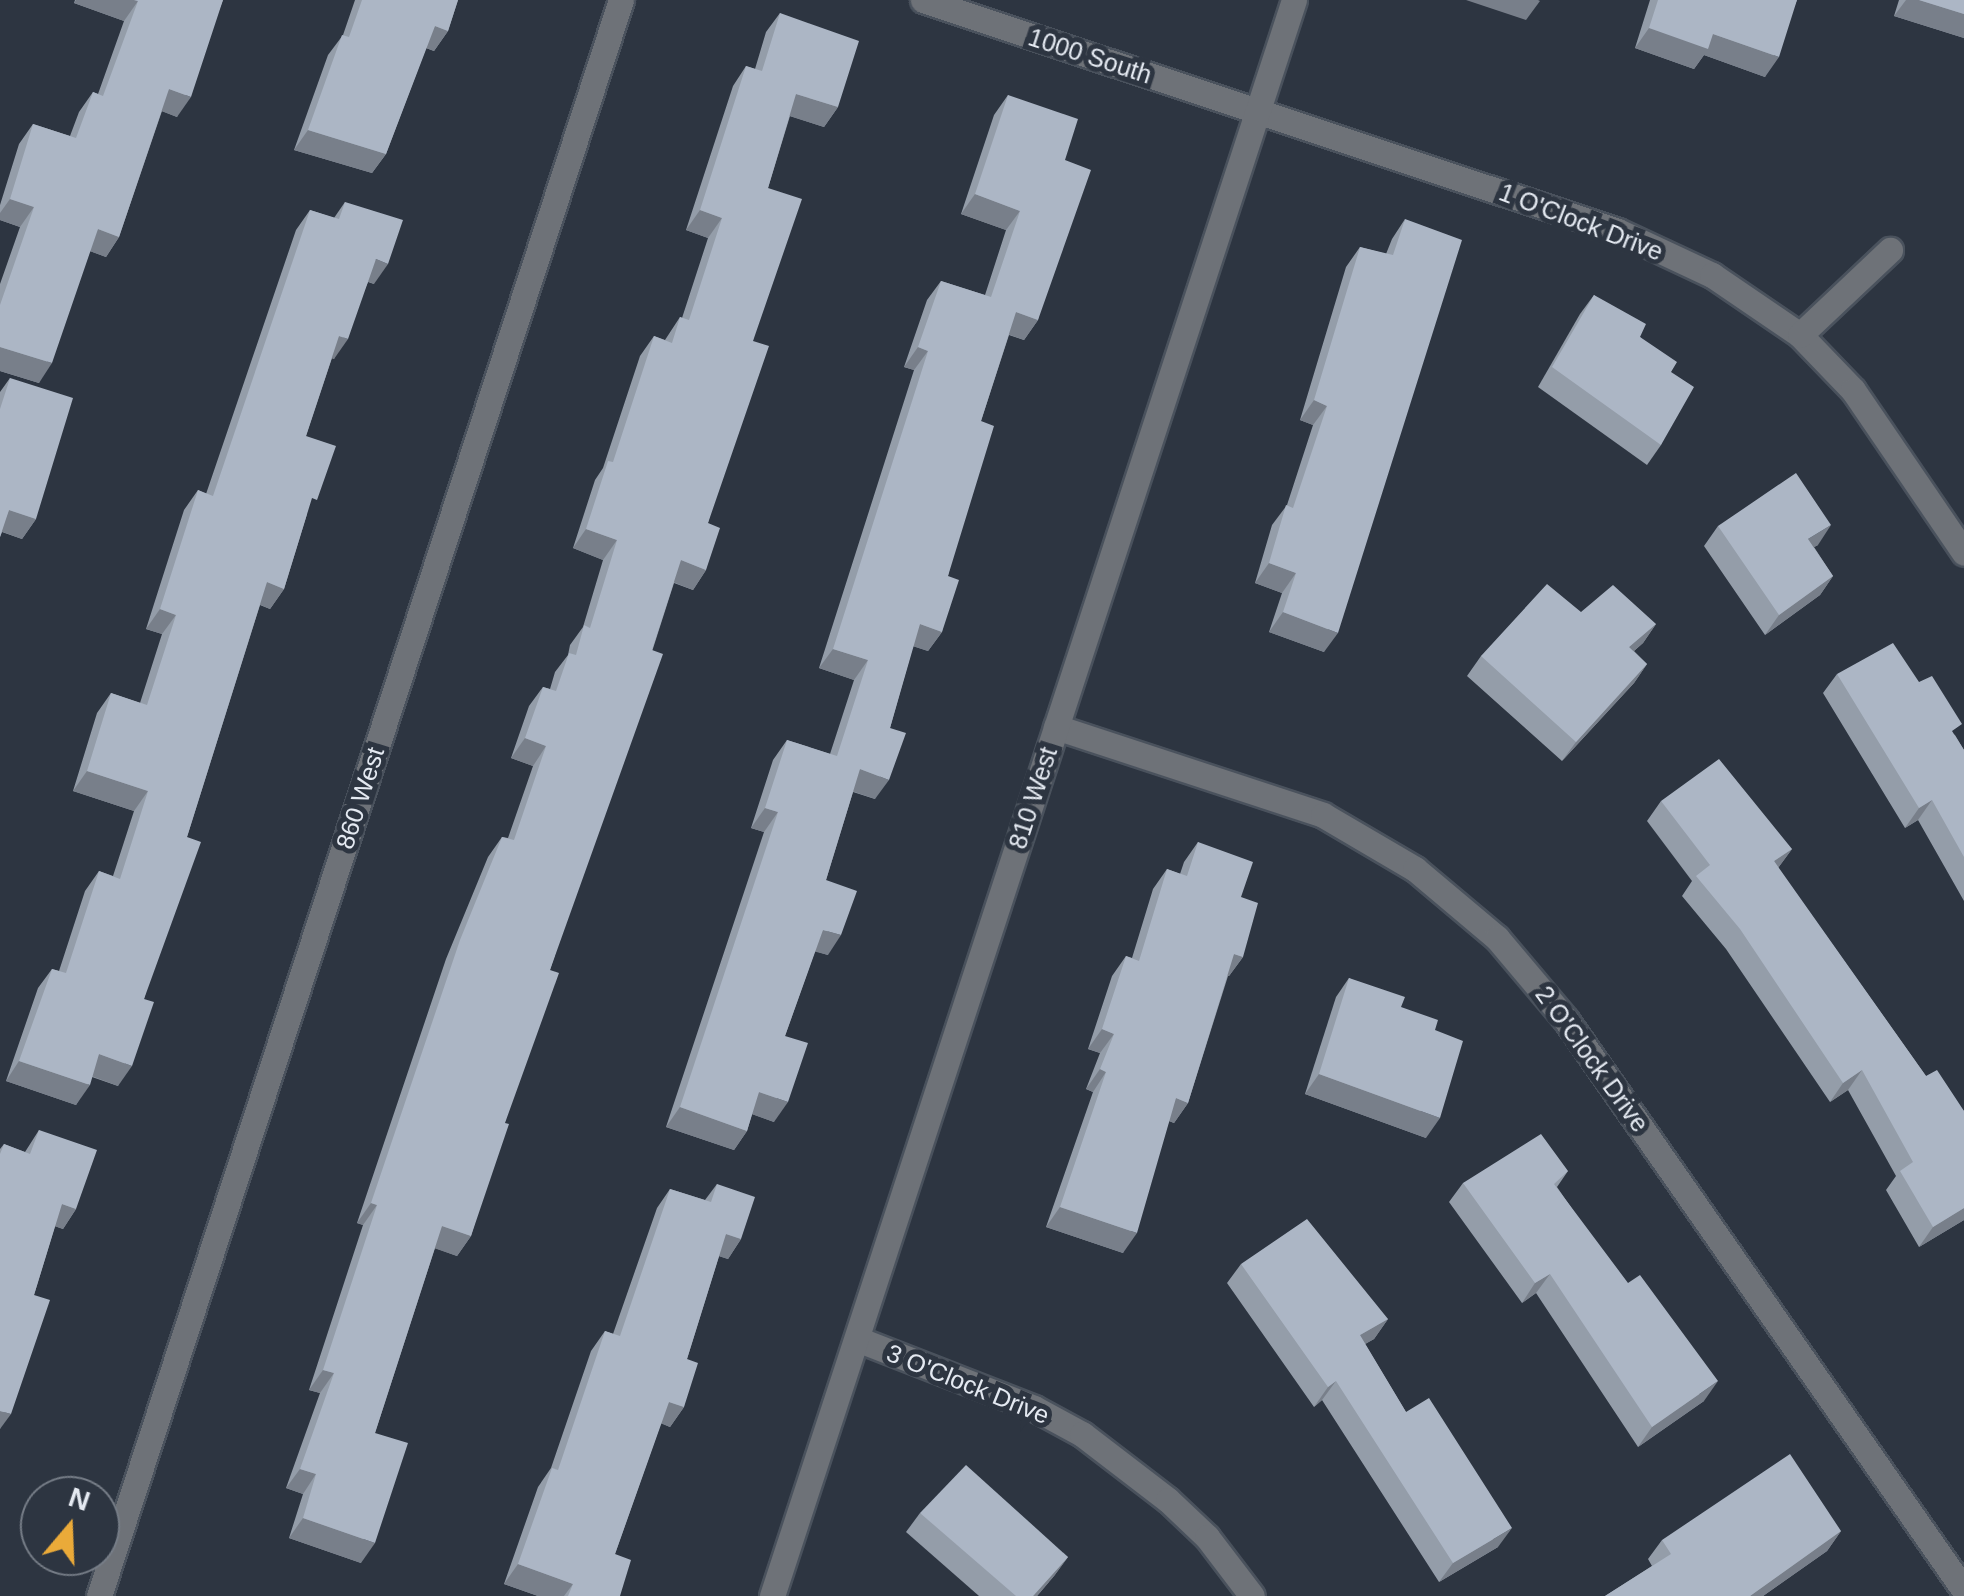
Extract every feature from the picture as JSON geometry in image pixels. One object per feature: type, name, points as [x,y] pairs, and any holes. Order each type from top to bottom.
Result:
[{"type":"street","name":"860 West","points":[[98,1596],[621,0]]},
{"type":"street","name":"1000 South","points":[[923,0],[1258,111]]},
{"type":"street","name":"810 West","points":[[772,1596],[1294,0]]},
{"type":"street","name":"1 O'Clock Drive","points":[[1258,111],[1618,231],[1712,276],[1800,334],[1852,390],[1964,553]]},
{"type":"street","points":[[1800,334],[1890,250]]},
{"type":"street","name":"2 O'Clock Drive","points":[[1056,727],[1322,815],[1415,869],[1497,938],[1566,1020],[1964,1590]]},
{"type":"street","name":"3 O'Clock Drive","points":[[856,1339],[1034,1408],[1082,1434],[1168,1500],[1207,1538],[1252,1596]]},
{"type":"building","points":[[134,0],[223,0],[191,97],[169,89],[119,237],[98,229],[52,363],[0,347],[0,305],[34,207],[10,199],[33,124],[76,138],[93,92],[103,96],[138,1]]},
{"type":"building","points":[[362,0],[458,0],[448,31],[435,26],[386,154],[308,130],[342,35],[349,37]]},
{"type":"building","points":[[1658,0],[1797,0],[1779,57],[1713,34],[1708,49],[1649,28]]},
{"type":"building","points":[[1919,0],[1964,0],[1964,14]]},
{"type":"building","points":[[780,13],[859,41],[838,107],[796,94],[768,188],[802,199],[753,341],[769,346],[708,523],[720,528],[706,570],[681,560],[652,650],[663,654],[550,970],[559,973],[505,1123],[509,1124],[471,1236],[442,1226],[375,1433],[408,1443],[375,1543],[303,1518],[316,1474],[300,1469],[334,1373],[323,1370],[377,1205],[371,1203],[460,940],[502,837],[514,840],[546,746],[525,738],[543,687],[556,691],[569,653],[576,655],[584,625],[590,628],[617,540],[586,529],[608,461],[613,462],[654,336],[672,343],[680,317],[689,320],[722,218],[700,210],[746,66],[762,71]]},
{"type":"building","points":[[1008,95],[1078,119],[1065,160],[1091,170],[1038,320],[1016,312],[981,421],[994,426],[948,576],[959,580],[942,632],[920,624],[890,728],[906,733],[889,780],[860,769],[826,880],[857,891],[841,935],[823,930],[785,1036],[808,1043],[788,1102],[759,1092],[747,1131],[680,1107],[778,812],[765,808],[787,740],[837,756],[868,660],[833,649],[928,351],[918,347],[941,281],[991,297],[1020,211],[975,194]]},
{"type":"building","points":[[345,202],[403,220],[388,264],[376,259],[348,339],[339,336],[306,436],[336,446],[317,500],[312,498],[284,589],[267,582],[187,837],[201,842],[144,999],[154,1002],[132,1066],[99,1054],[90,1085],[19,1061],[52,969],[66,973],[99,871],[120,879],[148,791],[87,771],[111,693],[147,705],[176,615],[160,609],[198,490],[213,496],[310,210],[339,219]]},
{"type":"building","points":[[1405,219],[1462,240],[1338,633],[1283,612],[1296,573],[1269,563],[1286,505],[1293,508],[1327,406],[1314,400],[1360,247],[1393,255]]},
{"type":"building","points":[[1594,295],[1646,324],[1640,337],[1677,362],[1671,372],[1694,387],[1661,445],[1552,367]]},
{"type":"building","points":[[10,378],[73,398],[36,519],[9,510],[0,537],[0,409]]},
{"type":"building","points":[[1796,473],[1831,525],[1808,539],[1833,576],[1779,615],[1718,526]]},
{"type":"building","points":[[1547,584],[1581,612],[1613,585],[1656,624],[1629,647],[1647,664],[1576,742],[1481,656]]},
{"type":"building","points":[[1893,643],[1919,682],[1932,676],[1962,724],[1952,731],[1964,750],[1964,857],[1932,800],[1919,808],[1837,674]]},
{"type":"building","points":[[1719,759],[1792,849],[1774,861],[1926,1076],[1937,1070],[1964,1111],[1964,1208],[1933,1227],[1900,1171],[1913,1162],[1862,1070],[1843,1083],[1740,929],[1696,876],[1710,865],[1661,801]]},
{"type":"building","points":[[1198,842],[1253,862],[1241,897],[1258,903],[1243,957],[1234,954],[1188,1103],[1176,1098],[1137,1233],[1060,1207],[1106,1072],[1100,1069],[1114,1034],[1102,1029],[1126,956],[1139,961],[1167,869],[1187,876]]},
{"type":"building","points":[[1349,978],[1405,997],[1401,1007],[1438,1020],[1435,1030],[1463,1041],[1440,1118],[1319,1074]]},
{"type":"building","points":[[39,1130],[97,1150],[76,1209],[62,1204],[34,1295],[50,1300],[11,1414],[0,1411],[0,1154],[4,1144],[30,1154]]},
{"type":"building","points":[[1541,1134],[1568,1171],[1554,1184],[1628,1283],[1640,1275],[1718,1381],[1652,1427],[1550,1274],[1535,1283],[1463,1183]]},
{"type":"building","points":[[717,1184],[755,1197],[741,1239],[726,1234],[687,1359],[698,1363],[684,1407],[669,1402],[615,1554],[631,1560],[620,1596],[568,1596],[573,1584],[518,1564],[552,1468],[558,1470],[605,1331],[620,1336],[670,1189],[711,1202]]},
{"type":"building","points":[[1307,1219],[1388,1319],[1360,1335],[1406,1412],[1429,1398],[1512,1528],[1453,1563],[1336,1381],[1328,1387],[1241,1264]]},
{"type":"building","points":[[1790,1454],[1841,1531],[1750,1596],[1605,1596],[1671,1554],[1662,1540]]},
{"type":"building","points":[[966,1465],[1068,1557],[1033,1596],[1016,1596],[920,1513]]}]
